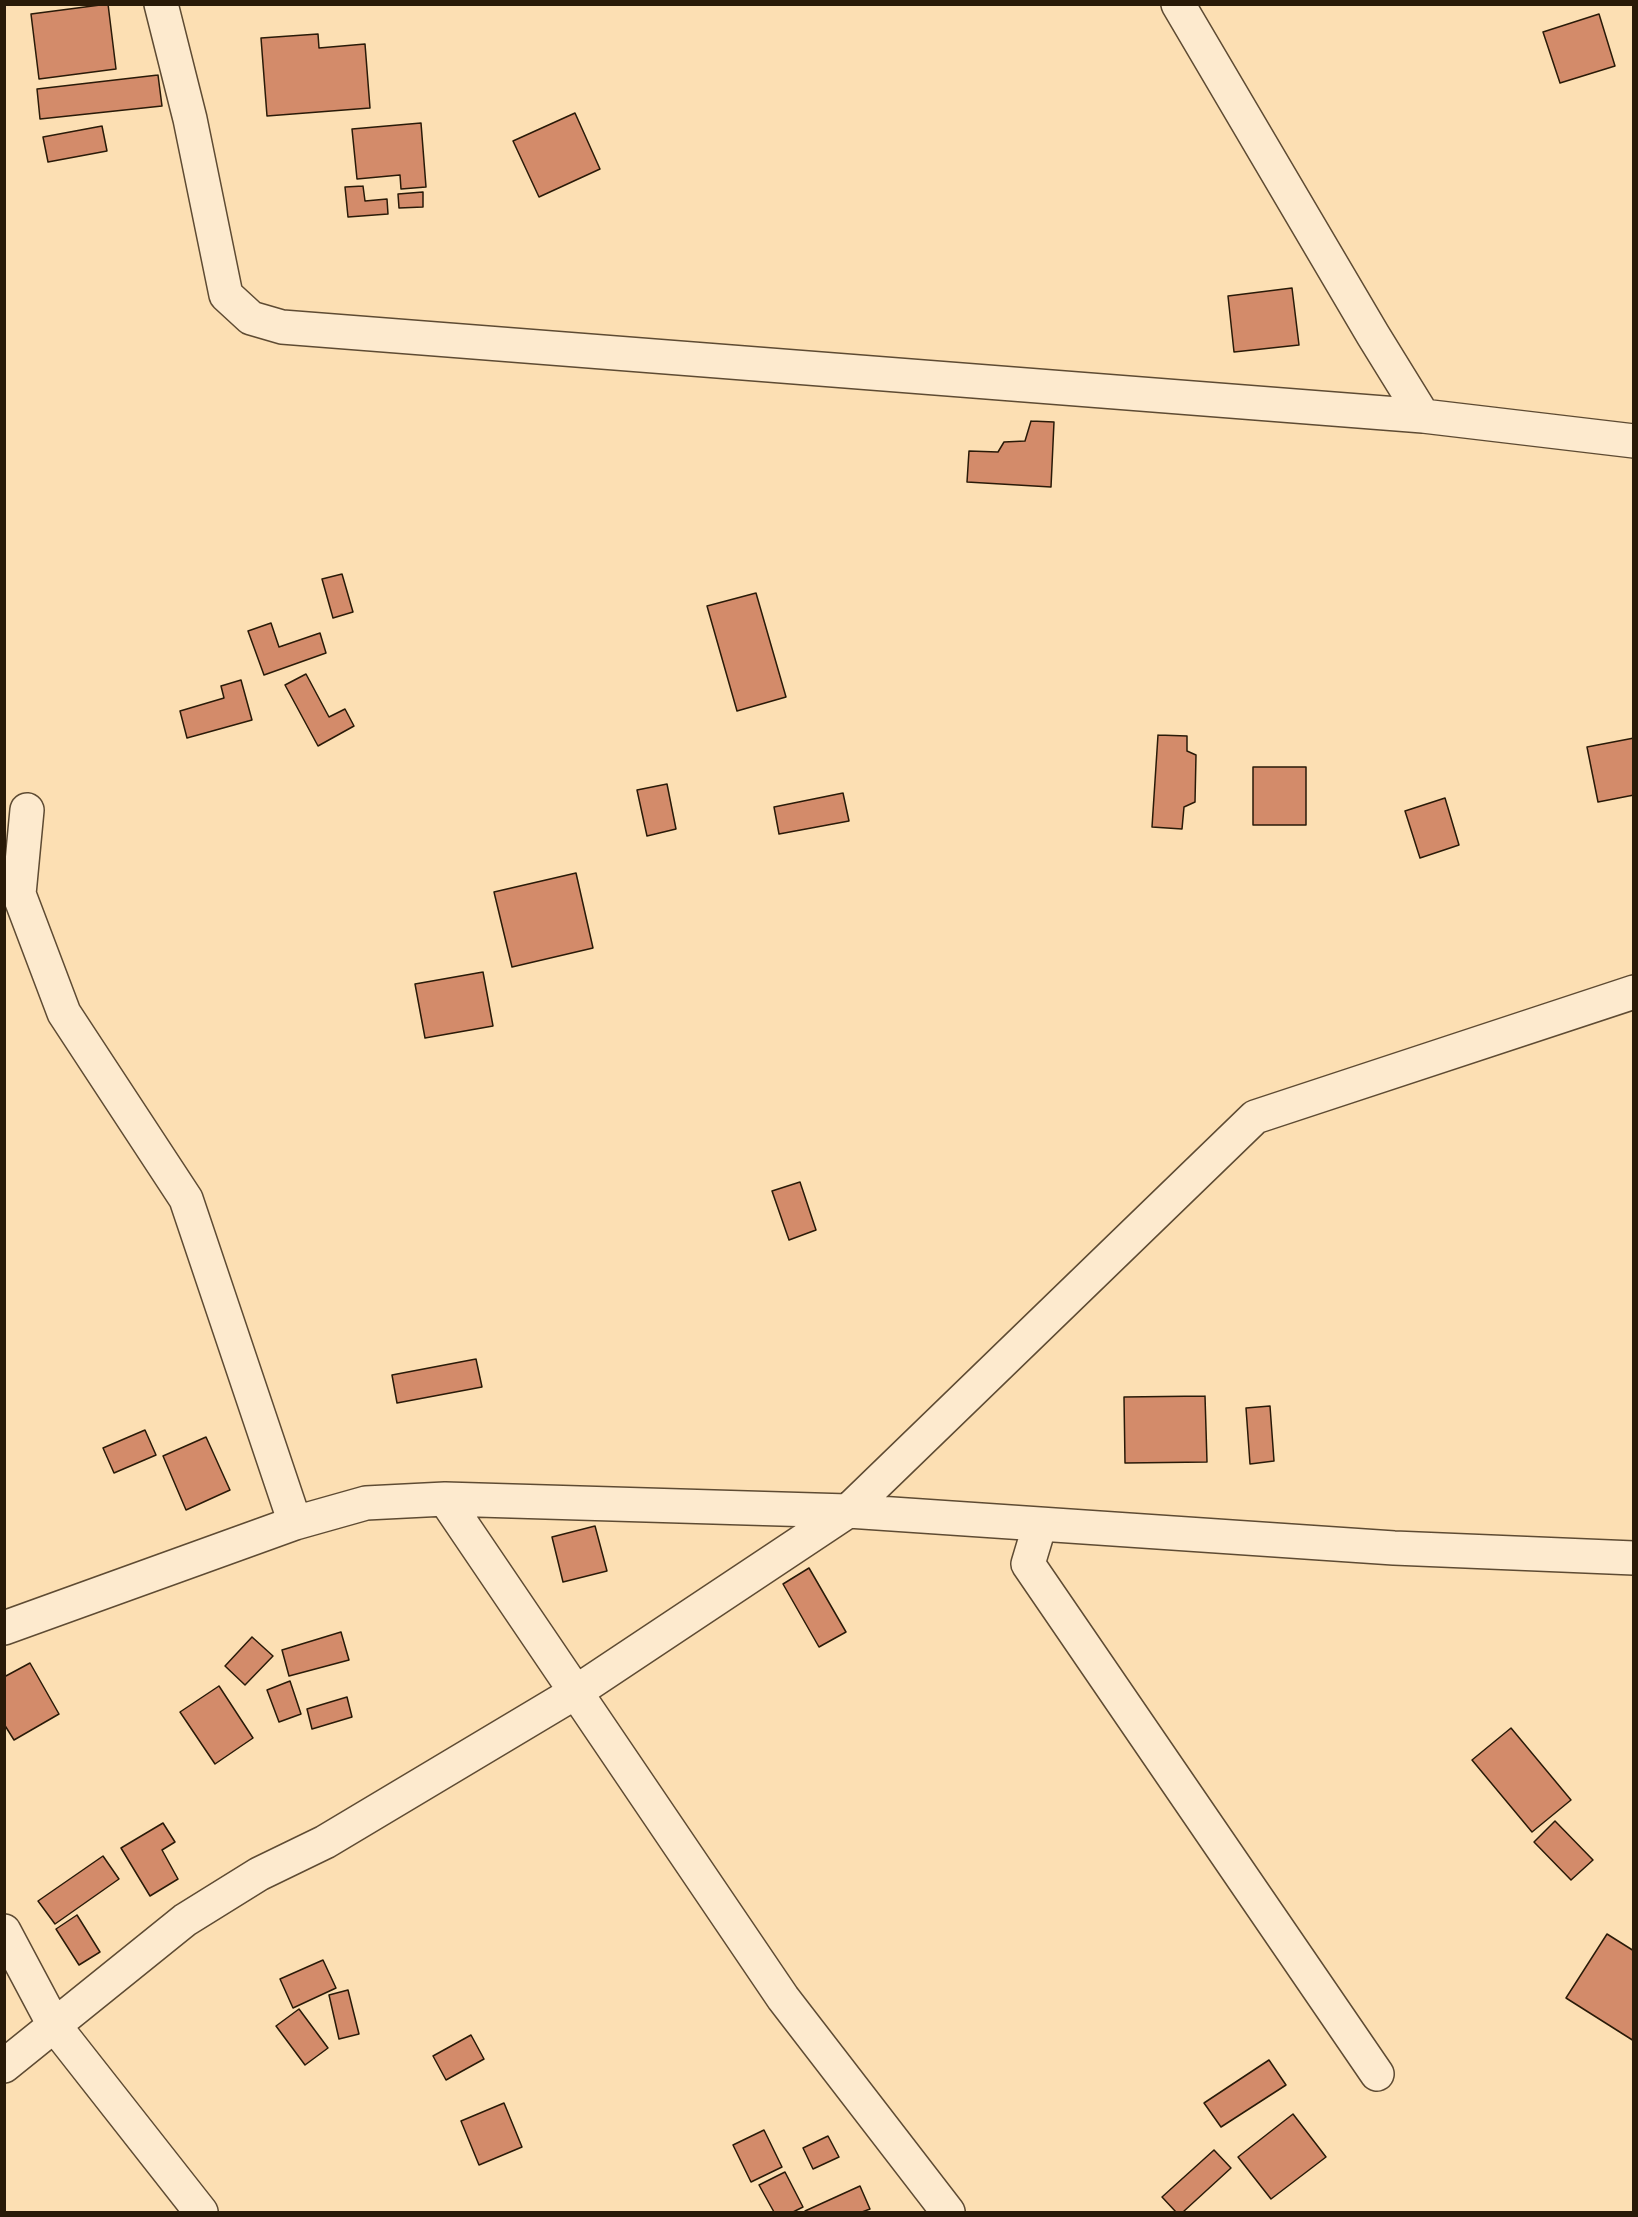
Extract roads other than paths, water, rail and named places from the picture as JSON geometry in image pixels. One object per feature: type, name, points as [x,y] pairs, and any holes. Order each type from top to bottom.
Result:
[{"type":"street","points":[[161,4],[190,119],[226,295],[251,318],[282,327],[1424,416],[1634,441]]},
{"type":"street","points":[[1178,4],[1373,335],[1424,416]]},
{"type":"street","points":[[27,810],[19,894],[64,1013],[186,1199],[295,1522]]},
{"type":"street","points":[[4,2066],[185,1920],[259,1874],[325,1842],[576,1692],[848,1511],[1255,1117],[1634,992]]},
{"type":"street","points":[[445,1499],[783,1998],[948,2212]]},
{"type":"street","points":[[4,1628],[295,1522],[366,1503],[445,1499],[848,1511],[1394,1548],[1634,1558]]},
{"type":"street","points":[[1040,1524],[1028,1564],[1377,2074]]},
{"type":"street","points":[[4,1931],[54,2025],[201,2212]]}]
